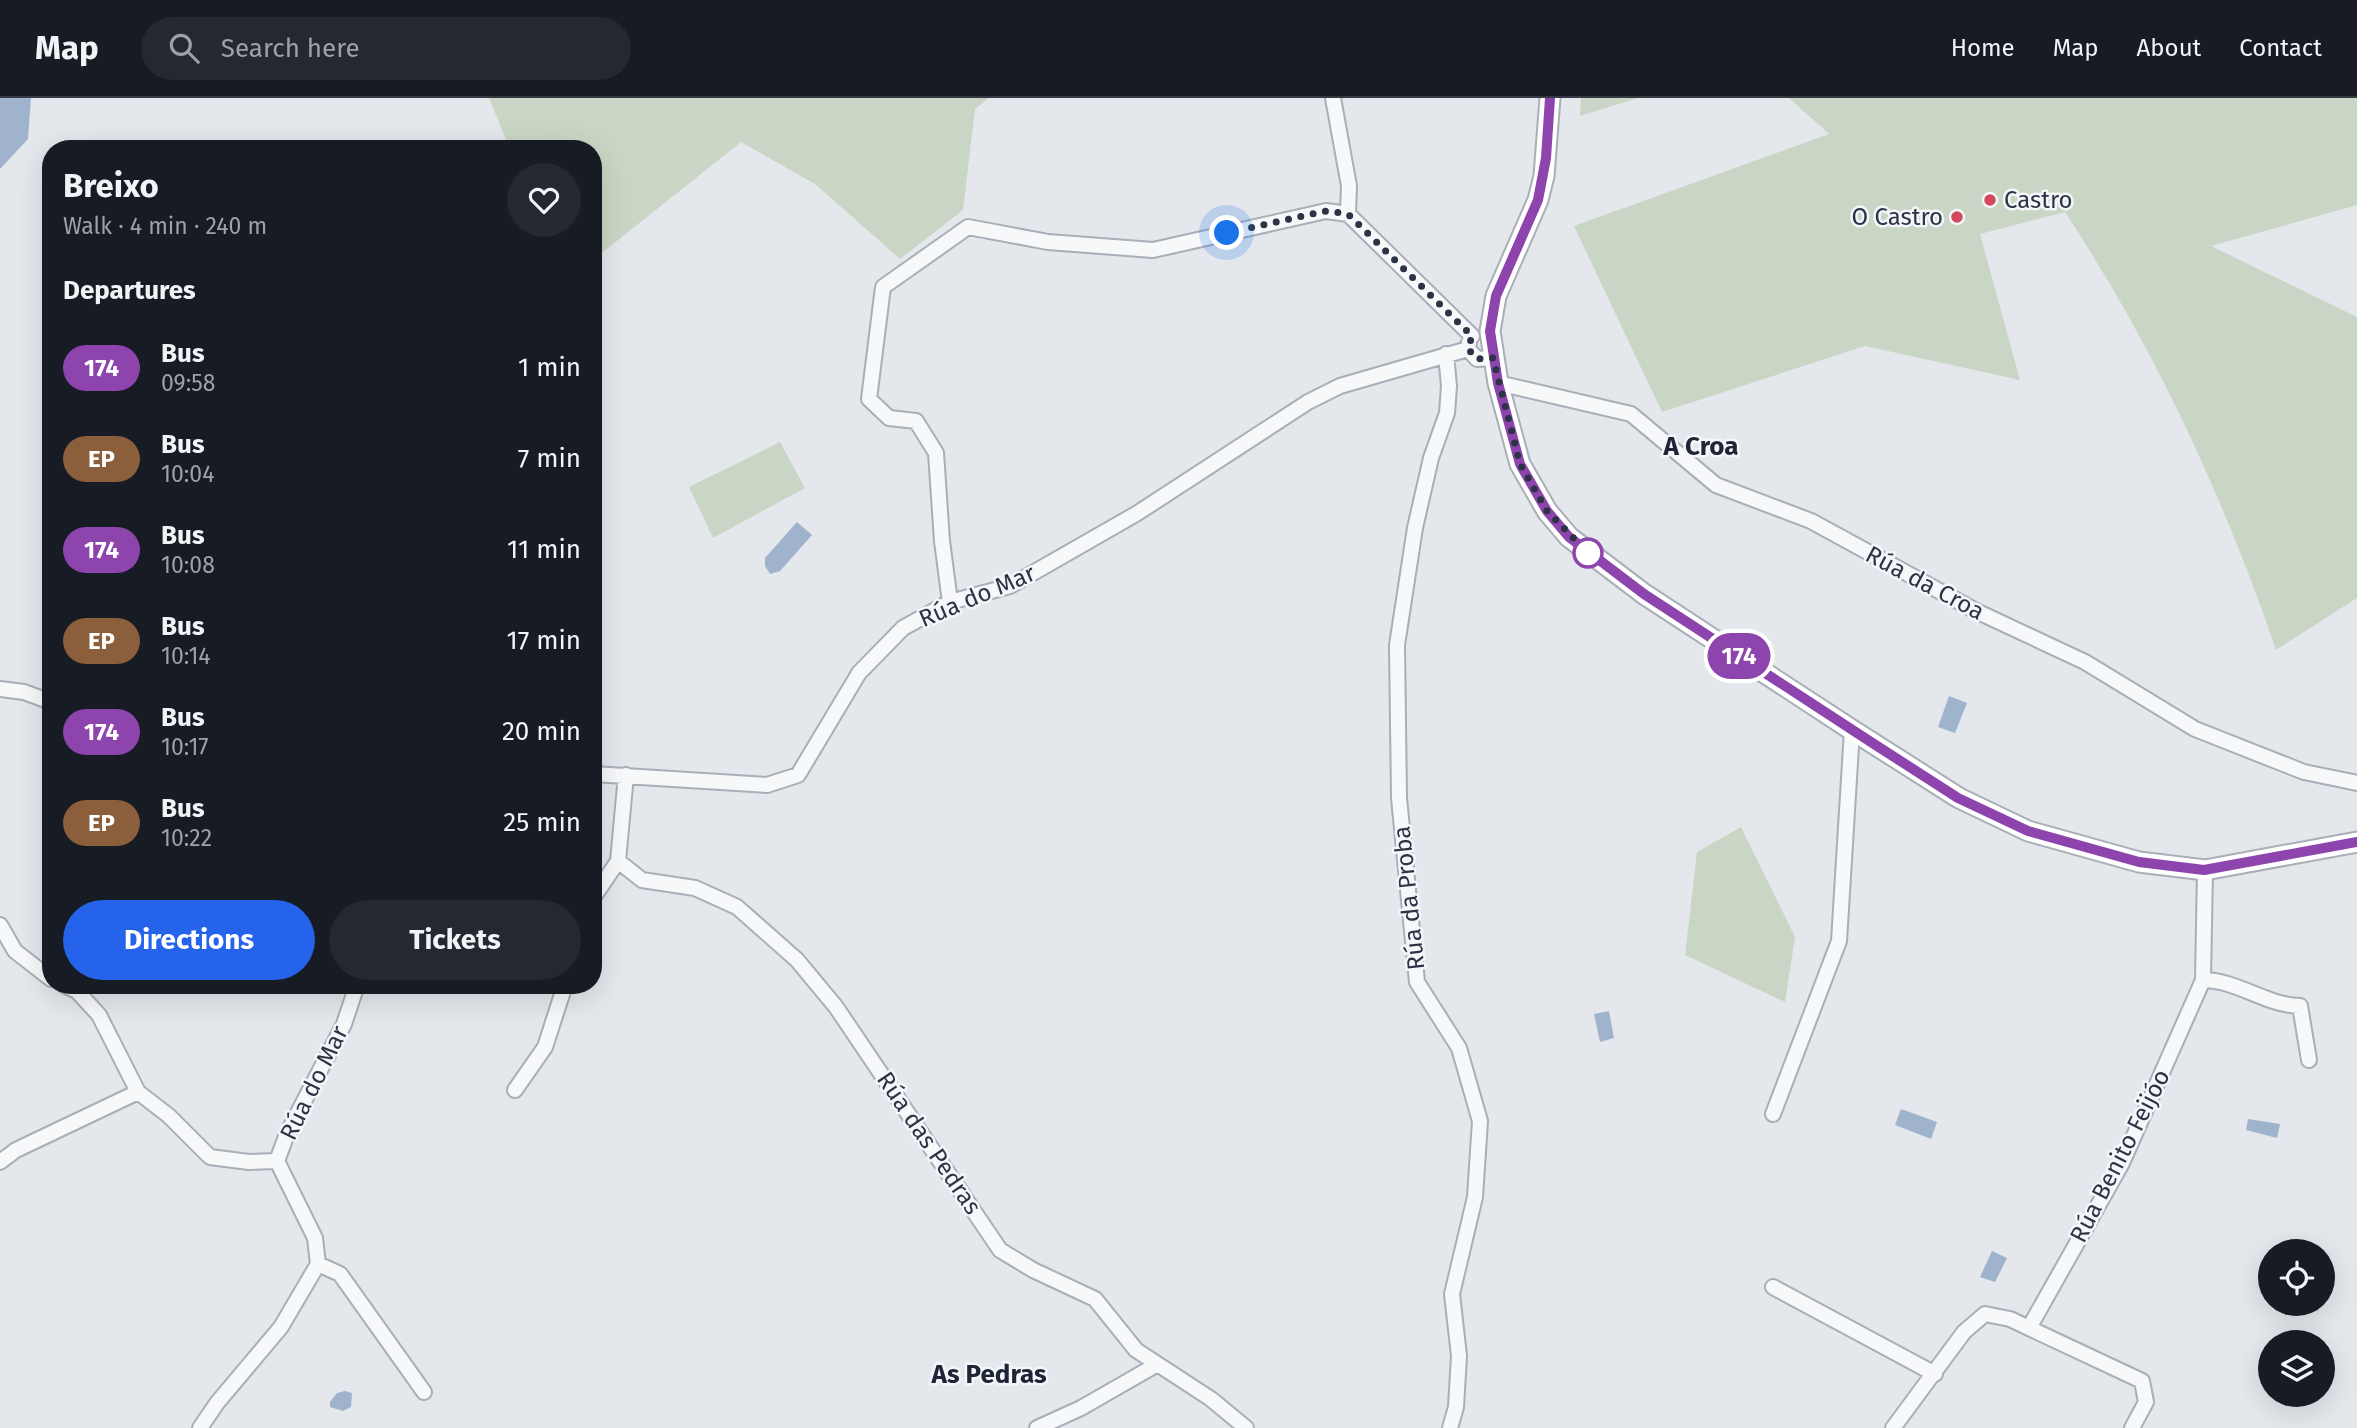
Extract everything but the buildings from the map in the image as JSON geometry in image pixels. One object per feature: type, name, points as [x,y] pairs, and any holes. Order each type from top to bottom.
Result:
[{"type":"main road","points":[[1550,98],[1547,152],[1538,200],[1477,338],[1493,358],[1520,464],[1547,511],[1569,537],[1644,594],[1958,798],[2028,831],[2139,862],[2204,870],[2357,842]]},
{"type":"street","points":[[1333,98],[1349,186],[1348,214]]},
{"type":"street","points":[[950,602],[942,541],[936,453],[916,421],[889,418],[869,399],[883,286],[968,227],[1048,242],[1153,250],[1326,211],[1348,214],[1477,338],[1477,359],[1493,358]]},
{"type":"street","name":"Rúa do Mar","points":[[602,774],[767,785],[798,775],[859,673],[903,628],[950,602],[1010,586],[1136,514],[1308,402],[1372,374],[1446,354],[1477,338]]},
{"type":"street","name":"Rúa da Proba","points":[[1446,354],[1449,386],[1447,413],[1431,458],[1415,528],[1397,645],[1399,798],[1417,982],[1459,1048],[1480,1121],[1475,1197],[1452,1294],[1459,1356],[1456,1407],[1450,1428]]},
{"type":"street","name":"Rúa da Croa","points":[[1498,383],[1631,414],[1716,485],[1811,521],[1976,611],[2085,662],[2195,729],[2304,772],[2357,783]]},
{"type":"street","points":[[0,689],[24,692],[42,699]]},
{"type":"street","points":[[1773,1114],[1839,941],[1852,730]]},
{"type":"street","points":[[602,884],[618,860],[626,775]]},
{"type":"street","name":"Rúa das Pedras","points":[[618,860],[642,880],[695,888],[737,907],[797,960],[851,1028],[1000,1250],[1033,1270],[1095,1299],[1136,1350],[1211,1399],[1246,1428]]},
{"type":"street","name":"Rúa Benito Feijóo","points":[[2029,1328],[2122,1163],[2203,980],[2204,870]]},
{"type":"street","points":[[0,925],[15,951],[42,972]]},
{"type":"street","points":[[2203,980],[2219,980],[2280,1006],[2300,1006],[2309,1060]]},
{"type":"street","points":[[80,994],[99,1016],[138,1092],[169,1116],[210,1157],[249,1163],[277,1161]]},
{"type":"street","name":"Rúa do Mar","points":[[318,1264],[315,1238],[277,1161],[287,1134],[344,1024],[354,994]]},
{"type":"street","points":[[515,1090],[545,1047],[562,994]]},
{"type":"street","points":[[0,1162],[16,1150],[138,1092]]},
{"type":"street","points":[[200,1428],[217,1403],[281,1327],[318,1264],[340,1274],[424,1392]]},
{"type":"street","points":[[1773,1287],[1935,1374]]},
{"type":"street","points":[[1893,1428],[1964,1332],[1985,1314],[2010,1319],[2142,1381],[2146,1402],[2132,1428]]},
{"type":"street","points":[[1038,1428],[1081,1408],[1156,1365]]},
{"type":"green space","points":[[489,98],[989,98],[975,109],[963,210],[900,259],[815,184],[741,142],[602,253],[602,140],[506,140]]},
{"type":"green space","points":[[1581,98],[1638,98],[1580,116]]},
{"type":"green space","points":[[1789,98],[2357,98],[2357,205],[2211,246],[2357,317],[2357,598],[2276,650],[2234,536],[2184,424],[2128,316],[2065,212],[1980,234],[2020,380],[1865,346],[1662,412],[1574,226],[1829,134]]},
{"type":"green space","points":[[780,442],[805,488],[713,538],[689,487]]},
{"type":"green space","points":[[1741,827],[1795,937],[1785,1002],[1685,955],[1697,852]]},
{"type":"water","points":[[0,98],[31,98],[28,139],[0,169]]},
{"type":"water","points":[[797,522],[812,535],[780,571],[770,574],[765,566],[765,558]]},
{"type":"water","points":[[1949,696],[1967,703],[1955,733],[1938,727]]},
{"type":"water","points":[[1609,1011],[1614,1038],[1600,1042],[1594,1014]]},
{"type":"water","points":[[1901,1109],[1937,1122],[1931,1139],[1895,1125]]},
{"type":"water","points":[[2248,1119],[2280,1124],[2277,1138],[2246,1130]]},
{"type":"water","points":[[1992,1251],[2007,1258],[1995,1282],[1980,1277]]},
{"type":"water","points":[[337,1393],[352,1393],[351,1407],[343,1411],[330,1407],[330,1402]]},
{"type":"bus line","name":"174","points":[[1550,98],[1544,176],[1538,200],[1496,296],[1490,331],[1498,383],[1520,464],[1547,511],[1569,537],[1644,594],[1958,798],[1992,817],[2028,831],[2081,848],[2173,869],[2204,870],[2238,866],[2357,842]]},
{"type":"place","name":"Castro","points":[[1990,200]]},
{"type":"place","name":"O Castro","points":[[1957,217]]},
{"type":"district","name":"A Croa","points":[[1701,446]]},
{"type":"district","name":"As Pedras","points":[[989,1374]]},
{"type":"route","points":[[1227,233],[1326,211],[1348,214],[1472,336],[1468,349],[1472,355],[1483,360],[1493,358],[1520,464],[1547,511],[1569,537],[1588,553]]}]
